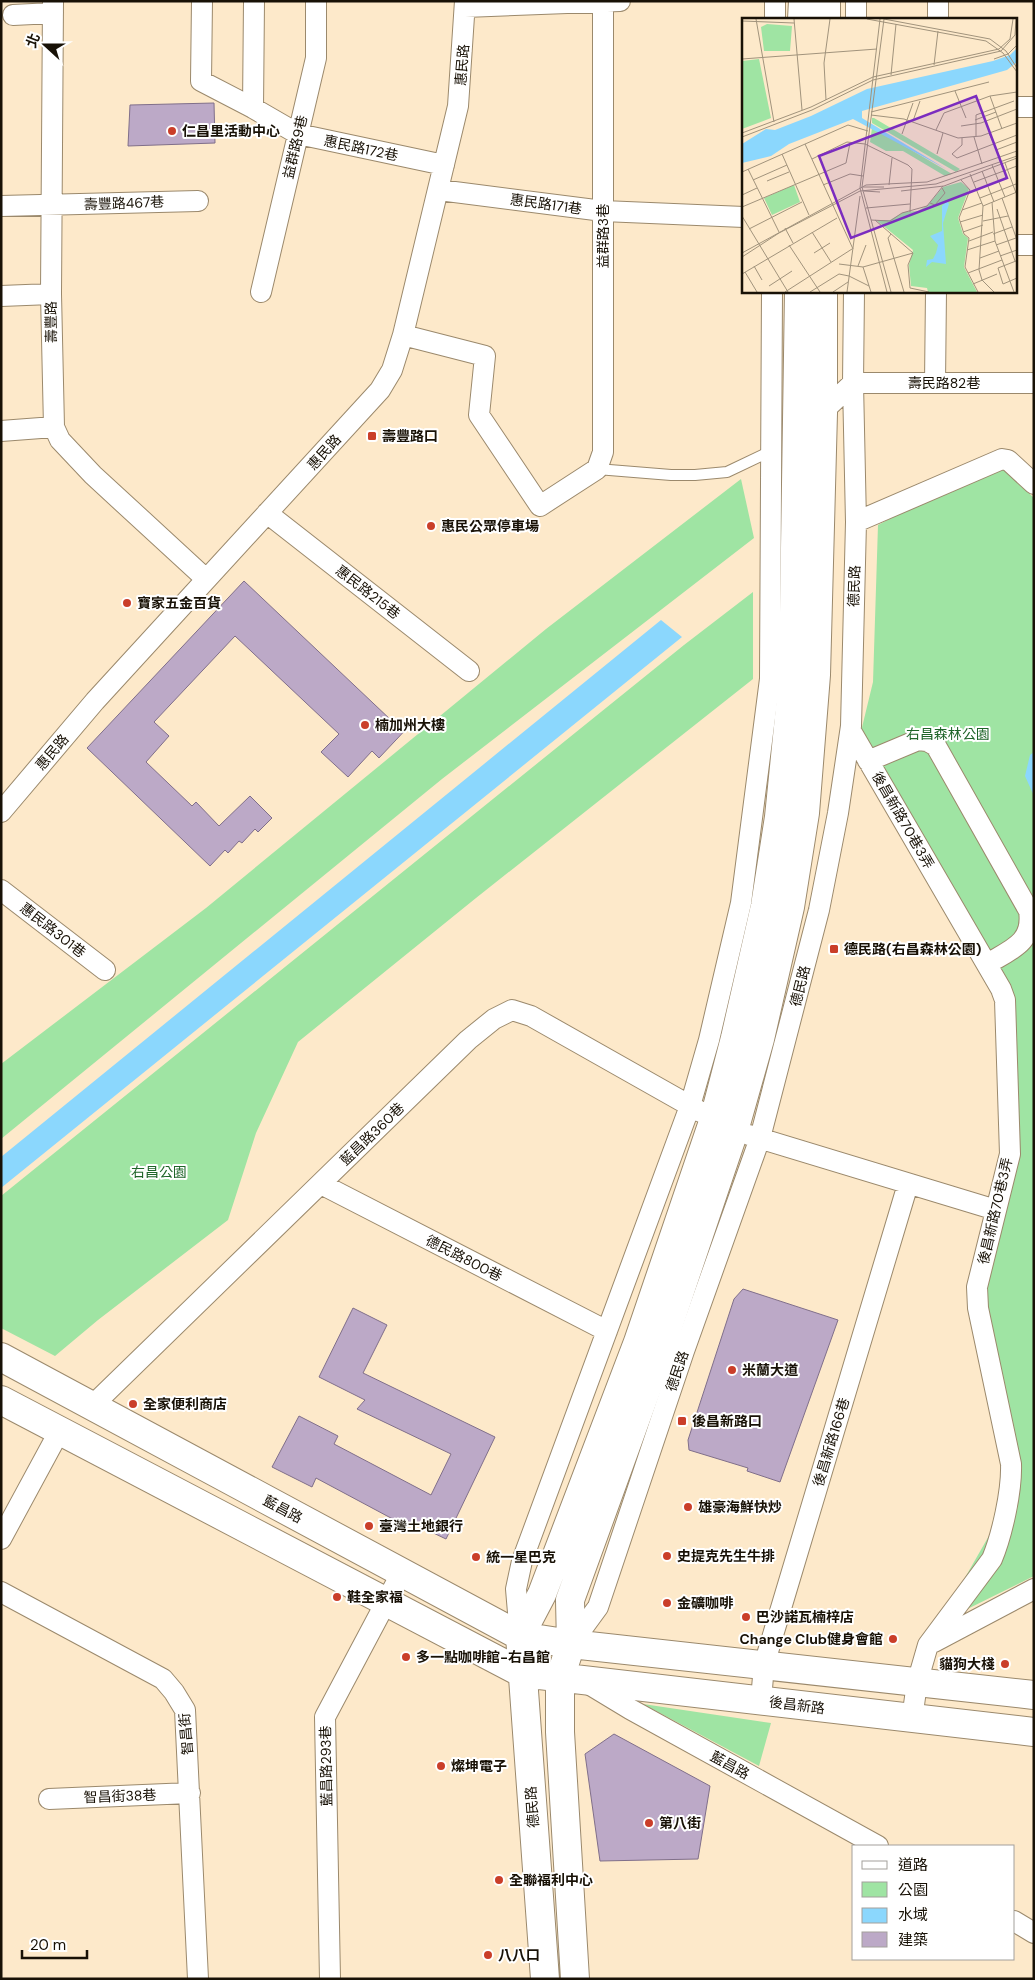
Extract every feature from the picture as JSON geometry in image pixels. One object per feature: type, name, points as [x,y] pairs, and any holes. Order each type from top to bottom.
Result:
[{"type":"street","name":"惠民路172巷","points":[[202,1],[201,81],[298,134],[444,165]]},
{"type":"street","points":[[253,108],[254,1]]},
{"type":"street","name":"益群路9巷","points":[[261,292],[316,58],[316,1]]},
{"type":"street","name":"益群路3巷","points":[[597,470],[603,452],[603,1]]},
{"type":"street","points":[[465,4],[620,1]]},
{"type":"street","points":[[775,1],[775,18]]},
{"type":"street","points":[[802,18],[803,1]]},
{"type":"street","points":[[826,1],[826,18]]},
{"type":"street","points":[[856,1],[856,18]]},
{"type":"street","points":[[938,1],[938,18]]},
{"type":"street","name":"惠民路","points":[[5,798],[380,390],[392,370],[439,190],[458,106],[465,4]]},
{"type":"street","points":[[14,15],[53,7]]},
{"type":"street","name":"壽豐路","points":[[53,7],[51,294],[54,428]]},
{"type":"street","points":[[1018,107],[1034,107]]},
{"type":"street","name":"惠民路171巷","points":[[439,190],[603,211],[742,217]]},
{"type":"street","name":"壽豐路467巷","points":[[1,206],[198,201]]},
{"type":"street","points":[[1018,245],[1034,245]]},
{"type":"street","name":"德民路","points":[[545,1979],[516,1589],[522,1561],[690,1106],[709,1040],[741,903],[769,689],[772,292]]},
{"type":"street","name":"德民路","points":[[576,1979],[560,1732],[572,1679],[570,1600],[652,1374],[724,1125],[765,906],[779,817],[793,677],[799,292]]},
{"type":"street","name":"德民路","points":[[520,1636],[542,1594],[638,1342],[760,1039],[790,907],[805,813],[816,675],[823,292]]},
{"type":"street","name":"德民路","points":[[571,1644],[598,1607],[684,1351],[760,1138],[820,910],[851,731],[856,522],[853,383],[854,292]]},
{"type":"street","points":[[936,292],[936,383]]},
{"type":"street","points":[[1,296],[51,294]]},
{"type":"street","points":[[402,335],[485,356],[479,415],[540,506],[597,470]]},
{"type":"street","points":[[771,451],[822,413],[853,383]]},
{"type":"street","name":"壽民路82巷","points":[[853,383],[1034,384]]},
{"type":"street","points":[[1,431],[54,428],[60,440],[93,475],[206,579]]},
{"type":"street","points":[[856,522],[1002,459],[1008,460],[1034,484]]},
{"type":"street","name":"惠民路215巷","points":[[267,513],[469,671]]},
{"type":"street","name":"後昌新路70巷3弄","points":[[851,731],[1002,989],[1005,1000],[1010,1154],[977,1287],[978,1308],[1011,1464],[1011,1479],[997,1547],[992,1559],[928,1645],[917,1683],[912,1719]]},
{"type":"street","points":[[868,760],[918,740],[928,741],[936,746],[1028,911],[1031,923],[1028,935],[1020,943],[987,964]]},
{"type":"street","name":"惠民路301巷","points":[[1,890],[105,970]]},
{"type":"street","name":"藍昌路360巷","points":[[92,1406],[468,1040],[494,1019],[512,1010],[531,1016],[690,1106]]},
{"type":"street","points":[[690,1106],[724,1125],[760,1138],[996,1210]]},
{"type":"street","name":"德民路800巷","points":[[321,1184],[607,1332]]},
{"type":"street","name":"後昌新路166巷","points":[[761,1700],[764,1665],[908,1184]]},
{"type":"street","name":"藍昌路","points":[[1,1357],[520,1636],[571,1644]]},
{"type":"street","name":"藍昌路","points":[[1,1400],[522,1673],[572,1679],[876,1845]]},
{"type":"street","points":[[1,1539],[60,1430],[92,1406]]},
{"type":"street","name":"藍昌路293巷","points":[[330,1979],[325,1717],[402,1572]]},
{"type":"street","points":[[928,1645],[1034,1589]]},
{"type":"street","name":"智昌街","points":[[1,1592],[163,1679],[185,1710],[198,1979]]},
{"type":"street","points":[[571,1644],[1034,1695]]},
{"type":"street","name":"後昌新路","points":[[572,1679],[1034,1732]]},
{"type":"street","name":"智昌街38巷","points":[[49,1799],[190,1793]]},
{"type":"street","points":[[1015,1922],[1034,1932]]},
{"type":"lane","points":[[597,470],[671,475],[719,473],[727,472],[771,451]]},
{"type":"green space","name":"右昌森林公園","points":[[997,463],[1034,498],[1034,1576],[939,1623],[990,1534],[1005,1468],[976,1289],[1017,1121],[1001,986],[857,748],[873,682],[878,525]]},
{"type":"green space","points":[[741,479],[754,538],[442,779],[1,1139],[1,1064],[206,908],[546,629]]},
{"type":"green space","name":"右昌公園","points":[[753,592],[753,679],[476,898],[298,1042],[256,1133],[228,1220],[98,1320],[55,1356],[1,1328],[1,1196],[684,645]]},
{"type":"green space","points":[[643,1704],[771,1723],[759,1766]]},
{"type":"water","points":[[661,620],[682,637],[1,1188],[1,1157]]},
{"type":"water","points":[[1034,752],[1034,796],[1025,776],[1030,755]]},
{"type":"building","name":"仁昌里活動中心","points":[[214,103],[215,143],[128,146],[130,105]]},
{"type":"building","name":"楠加州大樓","points":[[244,581],[392,721],[411,724],[379,758],[372,751],[348,777],[321,752],[339,734],[235,636],[154,722],[169,736],[146,762],[192,806],[196,802],[219,826],[250,796],[272,818],[258,832],[255,829],[242,843],[239,841],[228,853],[225,850],[210,866],[87,748]]},
{"type":"building","points":[[743,1289],[838,1320],[780,1482],[747,1471],[748,1468],[689,1450],[688,1440],[734,1299]]},
{"type":"building","points":[[353,1308],[387,1325],[363,1373],[495,1437],[446,1539],[406,1520],[404,1525],[316,1478],[312,1487],[272,1467],[299,1416],[338,1436],[334,1444],[431,1495],[451,1454],[357,1409],[365,1400],[319,1377]]},
{"type":"building","name":"第八街","points":[[614,1734],[710,1786],[698,1859],[600,1861],[585,1754]]},
{"type":"place","name":"仁昌里活動中心","points":[[172,131]]},
{"type":"place","name":"壽豐路口","points":[[372,436]]},
{"type":"place","name":"惠民公眾停車場","points":[[431,526]]},
{"type":"place","name":"寶家五金百貨","points":[[127,603]]},
{"type":"place","name":"楠加州大樓","points":[[365,725]]},
{"type":"place","name":"德民路(右昌森林公園)","points":[[834,949]]},
{"type":"place","name":"米蘭大道","points":[[732,1370]]},
{"type":"place","name":"全家便利商店","points":[[133,1404]]},
{"type":"place","name":"後昌新路口","points":[[682,1421]]},
{"type":"place","name":"雄豪海鮮快炒","points":[[688,1507]]},
{"type":"place","name":"臺灣土地銀行","points":[[369,1526]]},
{"type":"place","name":"史提克先生牛排","points":[[667,1556]]},
{"type":"place","name":"統一星巴克","points":[[476,1557]]},
{"type":"place","name":"鞋全家福","points":[[337,1597]]},
{"type":"place","name":"金礦咖啡","points":[[667,1603]]},
{"type":"place","name":"巴沙諾瓦楠梓店","points":[[746,1617]]},
{"type":"place","name":"Change Club健身會館","points":[[893,1639]]},
{"type":"place","name":"多一點咖啡館-右昌館","points":[[406,1657]]},
{"type":"place","name":"貓狗大棧","points":[[1005,1664]]},
{"type":"place","name":"燦坤電子","points":[[441,1766]]},
{"type":"place","name":"第八街","points":[[649,1823]]},
{"type":"place","name":"全聯福利中心","points":[[499,1880]]},
{"type":"place","name":"八八口","points":[[488,1955]]}]
